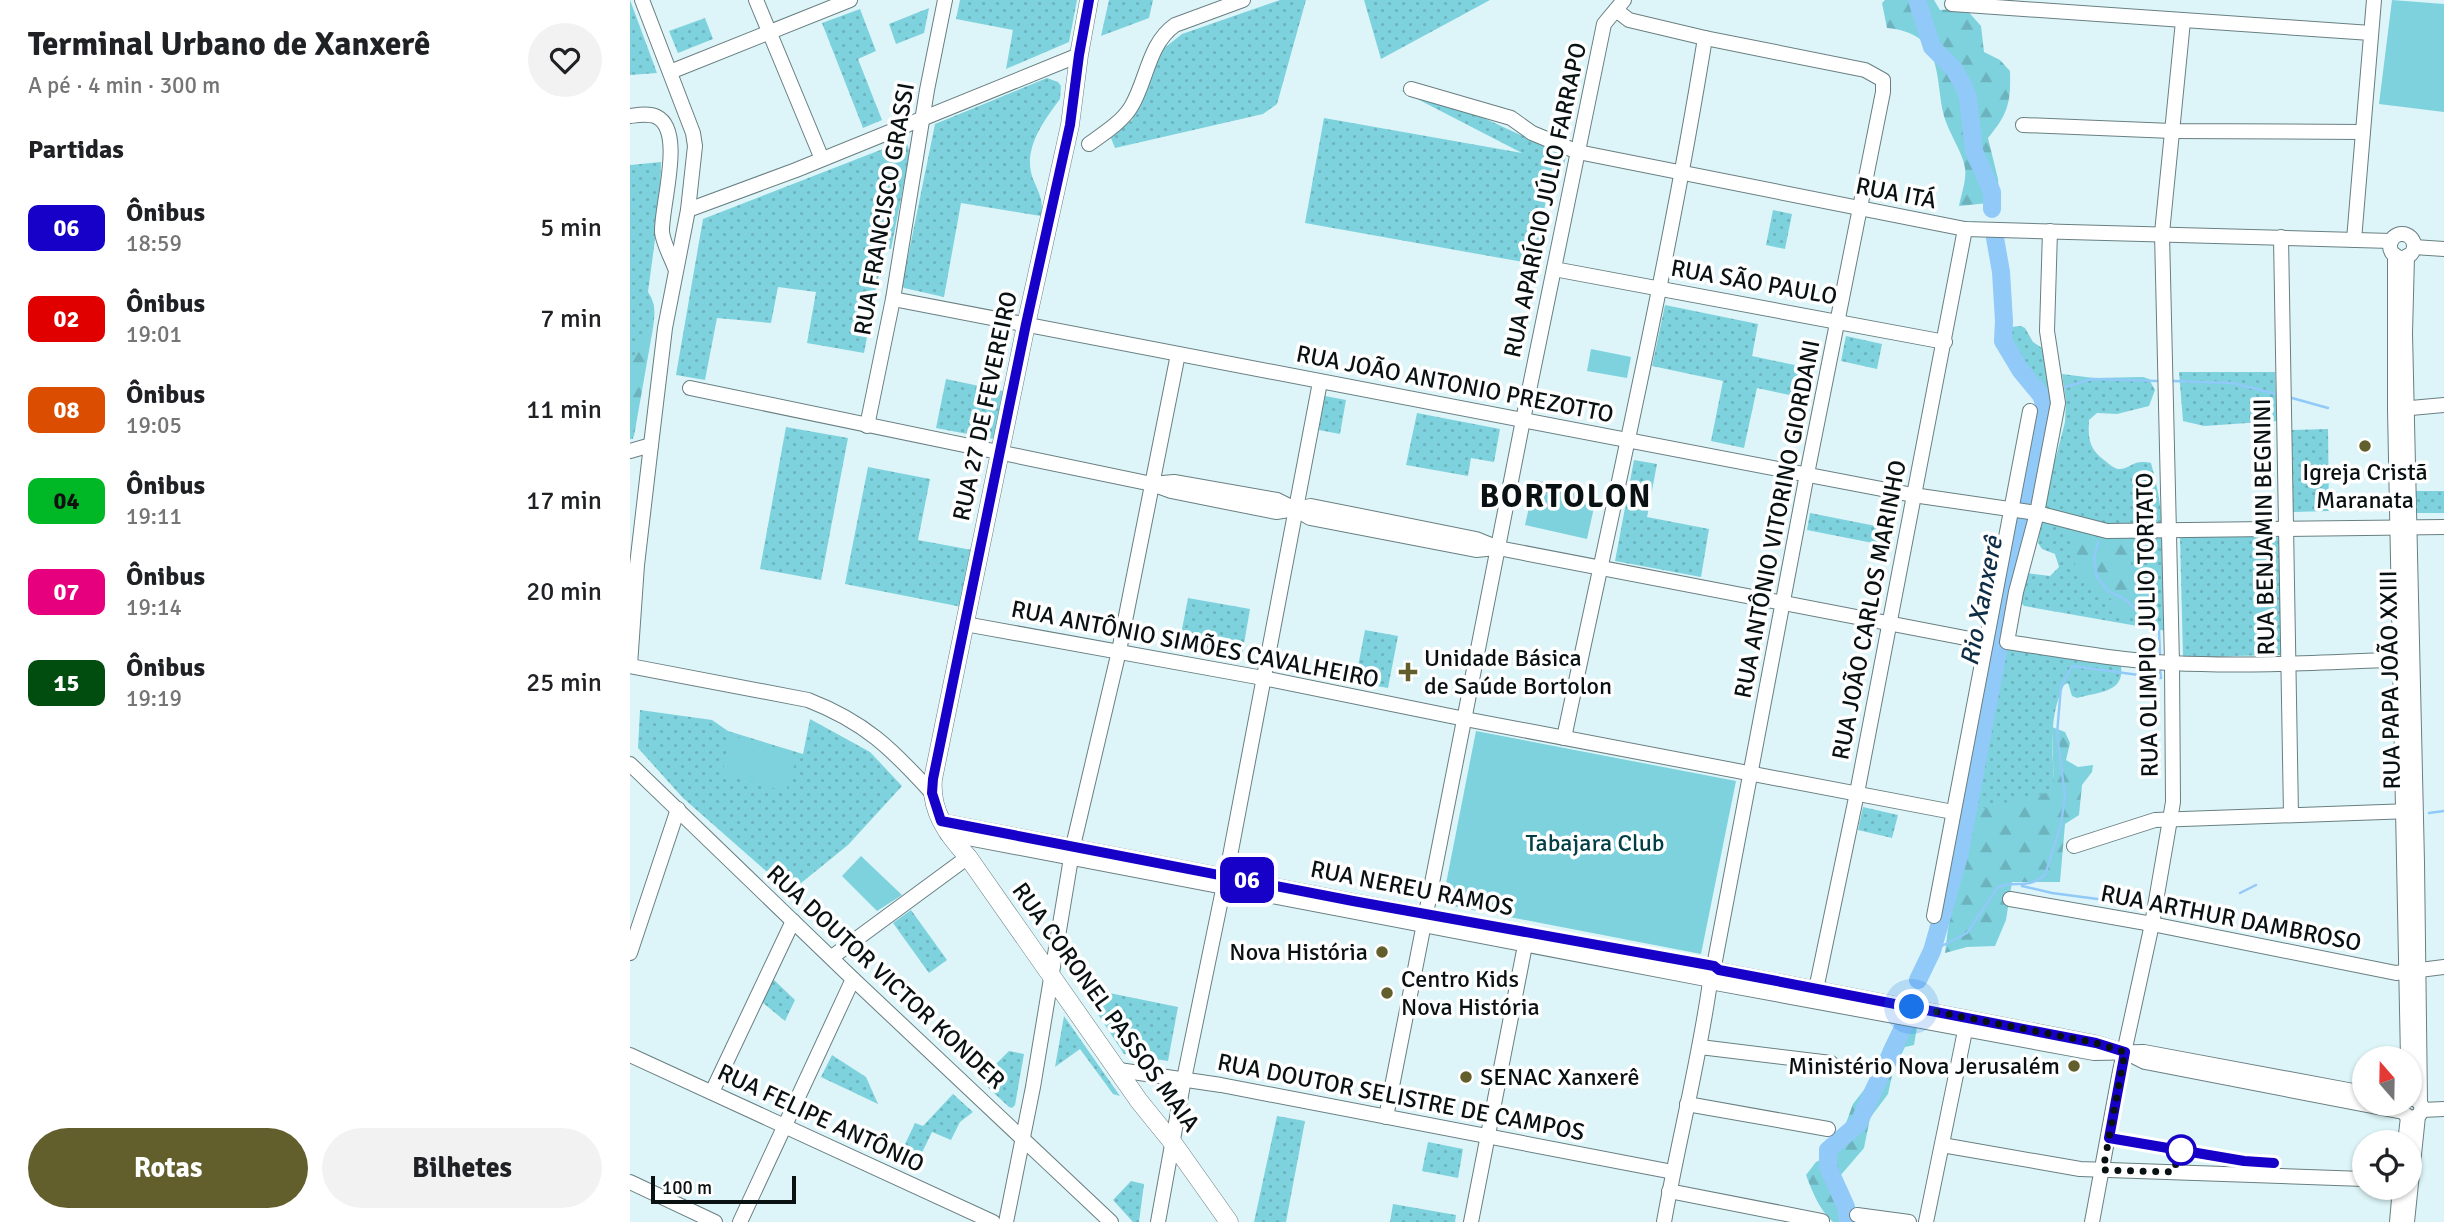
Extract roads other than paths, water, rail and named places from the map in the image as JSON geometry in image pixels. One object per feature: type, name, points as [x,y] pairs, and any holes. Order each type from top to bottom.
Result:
[{"type":"main road","name":"RUA 27 DE FEVEREIRO","points":[[944,827],[932,793],[933,779],[1026,324],[1070,125],[1089,0]]},
{"type":"main road","name":"RUA CORONEL PASSOS MAIA","points":[[944,827],[968,857],[1139,1101],[1230,1222]]},
{"type":"street","points":[[642,0],[695,146],[688,210],[665,328],[634,566],[630,665],[808,700],[833,710],[871,733],[895,752],[932,793]]},
{"type":"street","points":[[756,0],[822,159]]},
{"type":"street","points":[[670,72],[850,0]]},
{"type":"street","name":"RUA FRANCISCO GRASSI","points":[[867,426],[893,299],[945,0]]},
{"type":"street","points":[[1089,144],[1130,109],[1152,55],[1167,31],[1175,25],[1243,0]]},
{"type":"street","points":[[2354,240],[2374,0]]},
{"type":"street","points":[[1952,4],[2371,33]]},
{"type":"street","points":[[1564,738],[1629,440],[1683,172],[1705,38],[1629,20],[1620,5]]},
{"type":"street","name":"RUA APARÍCIO JÚLIO FARRAPO","points":[[1386,1117],[1604,24],[1620,5]]},
{"type":"street","name":"RUA OLIMPIO JULIO TORTATO","points":[[2092,1222],[2152,924],[2173,802],[2162,233],[2183,21]]},
{"type":"street","name":"RUA ANTÔNIO VITORINO GIORDANI","points":[[1664,1222],[1883,92],[1883,80],[1865,70],[1705,38]]},
{"type":"street","points":[[688,210],[1079,55]]},
{"type":"street","name":"RUA ITÁ","points":[[1411,89],[1511,118],[1532,133],[1578,152],[1965,229],[2354,240],[2402,250],[2444,249]]},
{"type":"street","points":[[630,116],[657,116],[666,125],[670,137],[671,154],[662,234],[676,269]]},
{"type":"street","points":[[2023,125],[2172,131],[2363,132]]},
{"type":"street","name":"RUA JOÃO CARLOS MARINHO","points":[[1815,994],[1857,793],[1965,229]]},
{"type":"street","points":[[1934,916],[1986,642],[2023,511],[2058,403],[2047,331],[2050,230]]},
{"type":"street","name":"RUA BENJAMIN BEGNINI","points":[[2281,237],[2291,815]]},
{"type":"street","name":"RUA PAPA JOÃO XXIII","points":[[2402,250],[2401,409],[2414,1046]]},
{"type":"street","name":"RUA SÃO PAULO","points":[[1554,269],[1944,342]]},
{"type":"street","name":"RUA JOÃO ANTONIO PREZOTTO","points":[[893,299],[1913,495],[2023,511],[2107,531],[2444,527]]},
{"type":"street","points":[[1006,1222],[1031,1098],[1072,852],[1119,651],[1178,354]]},
{"type":"street","points":[[1158,1222],[1320,382]]},
{"type":"street","points":[[690,388],[1152,484],[1174,482],[1207,493],[1244,500],[1277,500],[1295,509],[1311,506],[1352,520],[1439,537],[1476,539],[1498,548],[1986,642]]},
{"type":"street","points":[[2401,409],[2444,405]]},
{"type":"street","points":[[2030,411],[2016,592],[2007,642],[2172,663],[2290,664],[2406,659]]},
{"type":"street","points":[[630,451],[651,446]]},
{"type":"street","name":"RUA ANTÔNIO SIMÕES CAVALHEIRO","points":[[965,624],[1263,678],[1953,811]]},
{"type":"street","name":"RUA DOUTOR VICTOR KONDER","points":[[630,764],[1111,1222]]},
{"type":"street","points":[[630,953],[633,930],[677,809]]},
{"type":"street","points":[[2074,846],[2155,820],[2410,811]]},
{"type":"street","name":"RUA NEREU RAMOS","points":[[944,827],[1967,1023],[2057,1041],[2094,1053],[2125,1052],[2145,1062],[2188,1065],[2352,1095]]},
{"type":"street","points":[[832,957],[968,857]]},
{"type":"street","name":"RUA ARTHUR DAMBROSO","points":[[2010,900],[2152,924],[2396,973],[2444,967]]},
{"type":"street","points":[[712,1093],[793,921]]},
{"type":"street","points":[[1471,1222],[1526,939]]},
{"type":"street","points":[[740,1222],[853,979]]},
{"type":"street","points":[[1926,1222],[1967,1023]]},
{"type":"street","name":"RUA PAPA JOÃO XXIII","points":[[2411,1046],[2414,1036]]},
{"type":"street","points":[[1700,1047],[1831,1063]]},
{"type":"street","name":"RUA FELIPE ANTÔNIO","points":[[630,1055],[993,1222]]},
{"type":"street","name":"RUA DOUTOR SELISTRE DE CAMPOS","points":[[1119,1070],[1184,1079],[1673,1172]]},
{"type":"street","points":[[1688,1104],[1828,1129]]},
{"type":"street","name":"RUA NEREU RAMOS","points":[[2422,1109],[2444,1109]]},
{"type":"street","points":[[1942,1145],[2080,1169],[2352,1179]]},
{"type":"street","points":[[630,1182],[715,1222]]},
{"type":"street","points":[[1669,1191],[1822,1221]]},
{"type":"street","name":"RUA PAPA JOÃO XXIII","points":[[2397,1222],[2403,1200]]},
{"type":"street","name":"RUA PAPA JOÃO XXIII","points":[[2407,1200],[2407,1222]]},
{"type":"street","points":[[1857,1215],[1909,1222]]},
{"type":"waterway","name":"Rio Xanxerê","points":[[1917,0],[1932,47],[1954,69],[1968,98],[1974,151],[1992,192],[1992,209]]},
{"type":"waterway","name":"Rio Xanxerê","points":[[1918,980],[1932,951],[1959,856],[2037,447],[2037,432],[2045,407],[2041,395],[2021,371],[2003,341],[2001,272],[1995,238]]},
{"type":"waterway","points":[[2065,387],[2092,379],[2157,381]]},
{"type":"waterway","points":[[2173,381],[2233,383],[2276,394]]},
{"type":"waterway","points":[[2041,395],[2049,392]]},
{"type":"waterway","points":[[2292,398],[2328,408]]},
{"type":"waterway","points":[[2098,542],[2094,559],[2097,577],[2108,591],[2126,600],[2159,630],[2160,654]]},
{"type":"waterway","points":[[1932,951],[1967,933],[1998,887],[2027,884],[2045,875],[2061,824],[2065,796],[2057,734],[2061,686],[2072,666],[2161,678],[2160,670]]},
{"type":"waterway","points":[[2429,813],[2444,811]]},
{"type":"waterway","points":[[2240,893],[2256,885]]},
{"type":"waterway","points":[[2022,886],[2105,900]]},
{"type":"waterway","name":"Rio Xanxerê","points":[[1848,1222],[1846,1207],[1828,1167],[1828,1150],[1858,1124],[1906,1021]]},
{"type":"place","name":"Igreja Cristã Maranata","points":[[2365,446]]},
{"type":"place","name":"Unidade Básica de Saúde Bortolon","points":[[1408,672]]},
{"type":"place","name":"Nova História","points":[[1382,952]]},
{"type":"place","name":"Centro Kids Nova História","points":[[1387,993]]},
{"type":"place","name":"Ministério Nova Jerusalém","points":[[2074,1066]]},
{"type":"place","name":"SENAC Xanxerê","points":[[1466,1077]]},
{"type":"district","name":"BORTOLON","points":[[1566,496]]},
{"type":"park label","name":"Tabajara Club","points":[[1595,843]]}]
